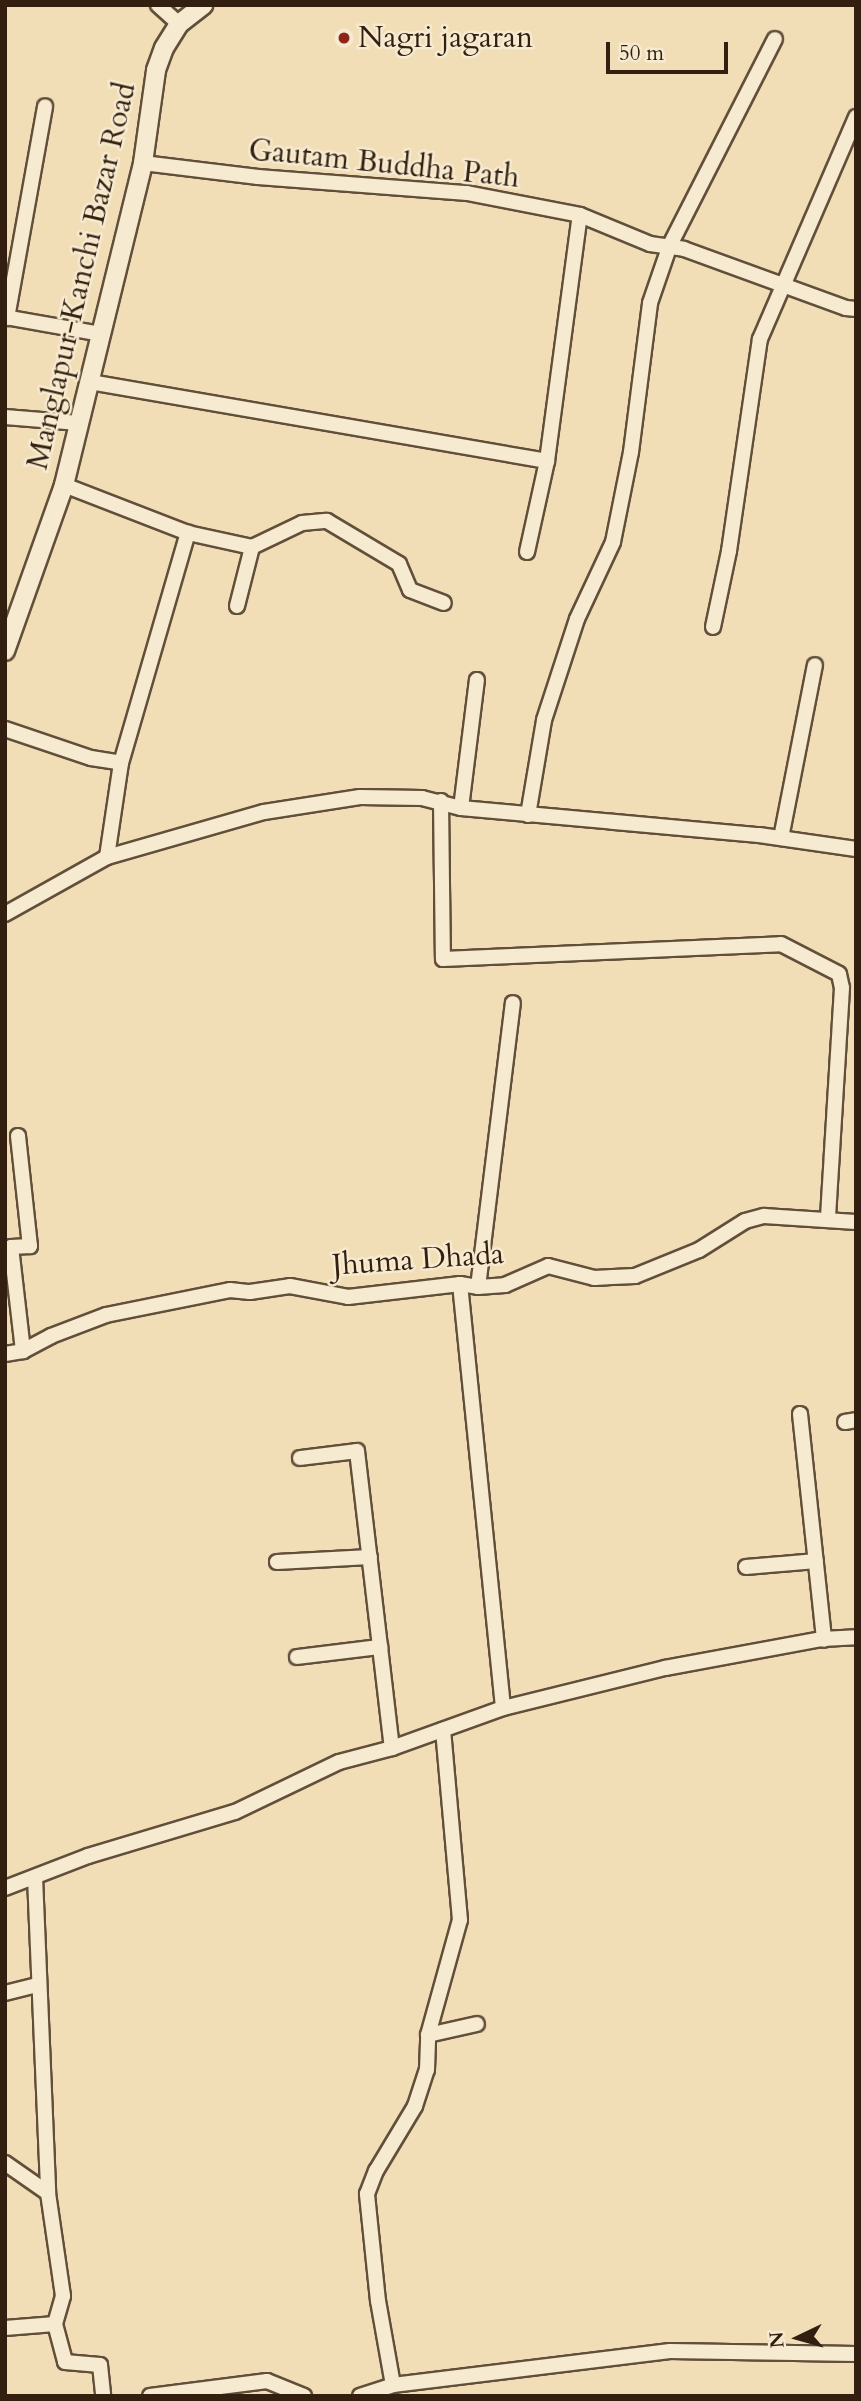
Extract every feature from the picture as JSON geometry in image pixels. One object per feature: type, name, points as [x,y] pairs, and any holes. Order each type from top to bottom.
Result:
[{"type":"street","points":[[158,5],[179,24]]},
{"type":"street","name":"Manglapur-Kanchi Bazar Road","points":[[5,651],[64,485],[143,163],[156,70],[164,48],[179,24],[203,5]]},
{"type":"street","points":[[528,815],[544,720],[577,620],[613,542],[631,452],[650,303],[670,246],[775,39]]},
{"type":"street","points":[[45,106],[6,318],[101,334]]},
{"type":"street","points":[[713,628],[729,551],[760,340],[856,117]]},
{"type":"street","name":"Gautam Buddha Path","points":[[143,163],[258,177],[467,193],[580,215],[650,244],[670,246],[846,308],[856,309]]},
{"type":"street","points":[[527,552],[547,461],[580,215]]},
{"type":"street","points":[[90,383],[547,461]]},
{"type":"street","points":[[5,417],[79,423]]},
{"type":"street","points":[[64,485],[188,533],[252,547],[302,523],[327,521],[399,564],[410,590],[444,603]]},
{"type":"street","points":[[107,856],[121,763],[188,533]]},
{"type":"street","points":[[237,606],[252,547]]},
{"type":"street","points":[[781,838],[815,665]]},
{"type":"street","points":[[461,808],[477,680]]},
{"type":"street","points":[[5,729],[90,758],[121,763]]},
{"type":"street","points":[[5,914],[107,856],[196,829],[302,805],[360,797],[441,801],[461,808],[781,838],[856,849]]},
{"type":"street","points":[[441,801],[443,959],[781,944],[839,974],[842,988],[828,1220]]},
{"type":"street","points":[[478,1287],[513,1003]]},
{"type":"street","points":[[18,1136],[30,1246],[11,1247],[23,1351]]},
{"type":"street","name":"Jhuma Dhada","points":[[5,1354],[23,1351],[51,1336],[106,1315],[230,1290],[250,1292],[290,1286],[348,1297],[460,1284],[478,1287],[505,1285],[548,1266],[594,1278],[635,1276],[699,1251],[745,1221],[764,1216],[856,1222]]},
{"type":"street","points":[[460,1284],[503,1708]]},
{"type":"street","points":[[800,1414],[824,1640]]},
{"type":"street","points":[[300,1458],[357,1451],[393,1748]]},
{"type":"street","points":[[278,1562],[370,1557]]},
{"type":"street","points":[[746,1567],[816,1560]]},
{"type":"street","points":[[5,1888],[100,1852],[235,1812],[339,1762],[393,1748],[503,1708],[665,1668],[824,1640],[856,1637]]},
{"type":"street","points":[[297,1657],[380,1647]]},
{"type":"street","points":[[393,2385],[378,2301],[367,2194],[376,2171],[415,2106],[428,2070],[428,2035],[460,1920],[443,1730]]},
{"type":"street","points":[[36,1877],[48,2193],[63,2296],[55,2324],[65,2362],[100,2365],[103,2396]]},
{"type":"street","points":[[5,1993],[38,1985]]},
{"type":"street","points":[[428,2035],[477,2024]]},
{"type":"street","points":[[5,2163],[48,2193]]},
{"type":"street","points":[[5,2328],[55,2324]]},
{"type":"street","points":[[360,2396],[393,2385],[670,2351],[856,2354]]},
{"type":"street","points":[[150,2396],[267,2381],[304,2396]]},
{"type":"place","name":"Nagri jagaran","points":[[344,38]]}]
